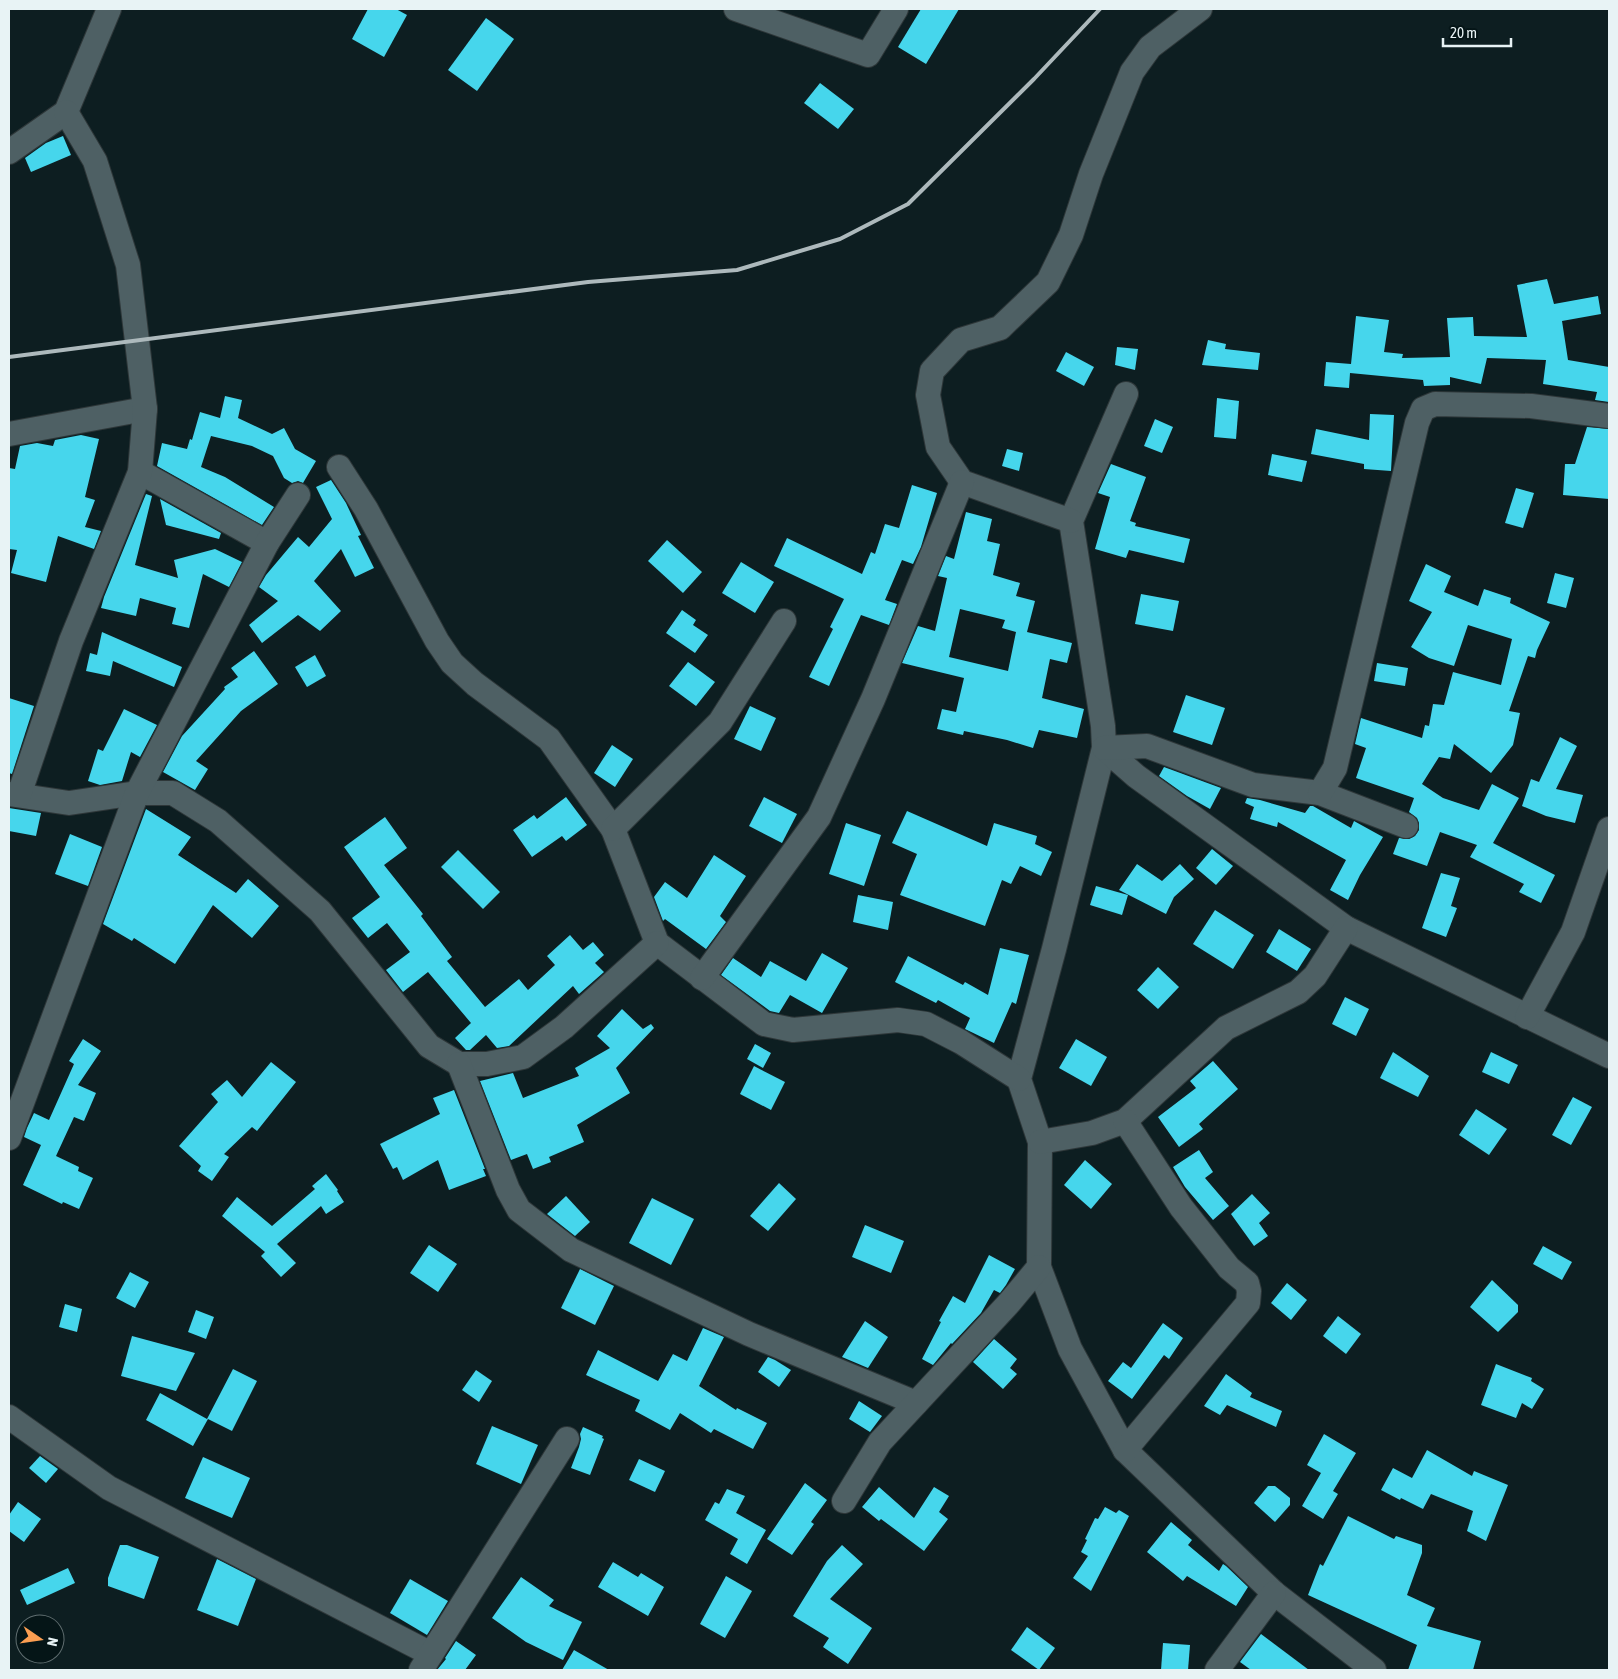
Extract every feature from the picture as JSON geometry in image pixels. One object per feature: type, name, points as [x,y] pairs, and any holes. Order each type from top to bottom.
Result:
[{"type":"street","points":[[9,152],[66,112],[109,9]]},
{"type":"street","points":[[736,9],[868,55],[896,9]]},
{"type":"street","points":[[1071,521],[962,482],[938,447],[928,395],[932,371],[961,340],[1000,328],[1048,282],[1071,235],[1091,174],[1132,72],[1150,47],[1200,9]]},
{"type":"street","points":[[66,112],[95,161],[128,265],[145,409],[140,472],[71,641],[14,794],[69,803],[137,793],[173,793],[218,821],[320,911],[429,1046],[459,1064],[488,1064],[523,1057],[564,1027],[657,943]]},
{"type":"street","points":[[1126,394],[1071,521],[1103,726],[1104,748],[1054,949],[1019,1079],[1040,1142],[1039,1267],[1070,1349],[1125,1450],[1274,1593],[1374,1670]]},
{"type":"street","points":[[1320,793],[1335,768],[1417,423],[1423,410],[1435,404],[1531,406],[1609,416]]},
{"type":"street","points":[[9,434],[145,409]]},
{"type":"street","points":[[339,467],[366,509],[437,641],[452,663],[475,684],[549,739],[613,829],[657,943],[764,1024],[794,1030],[898,1020],[926,1024],[961,1042],[1019,1079]]},
{"type":"street","points":[[140,472],[268,543]]},
{"type":"street","points":[[702,978],[819,817],[873,699],[962,482]]},
{"type":"street","points":[[9,1138],[137,793],[268,543],[298,495]]},
{"type":"street","points":[[613,829],[720,722],[784,621]]},
{"type":"street","points":[[1104,748],[1147,746],[1253,785],[1320,793],[1406,826]]},
{"type":"street","points":[[1104,748],[1136,776],[1346,928],[1609,1056]]},
{"type":"street","points":[[1526,1017],[1573,932],[1609,829]]},
{"type":"street","points":[[1040,1142],[1092,1133],[1125,1121],[1226,1028],[1298,992],[1315,976],[1346,928]]},
{"type":"street","points":[[459,1064],[508,1190],[519,1210],[571,1250],[749,1334],[916,1403]]},
{"type":"street","points":[[1125,1121],[1181,1207],[1229,1268],[1248,1283],[1249,1291],[1248,1303],[1125,1450]]},
{"type":"street","points":[[844,1501],[880,1442],[1039,1267]]},
{"type":"street","points":[[9,1417],[109,1488],[426,1662],[568,1439]]},
{"type":"street","points":[[1217,1670],[1274,1593]]},
{"type":"building","points":[[368,9],[396,9],[407,15],[384,57],[352,39]]},
{"type":"building","points":[[921,9],[959,9],[926,64],[898,47]]},
{"type":"building","points":[[486,18],[514,39],[477,91],[448,70]]},
{"type":"building","points":[[820,83],[854,109],[838,129],[804,103]]},
{"type":"building","points":[[63,136],[71,155],[31,172],[25,158],[46,143]]},
{"type":"building","points":[[1547,279],[1554,304],[1598,296],[1601,314],[1562,321],[1568,360],[1609,367],[1609,402],[1595,400],[1597,392],[1543,384],[1546,360],[1487,358],[1481,384],[1450,377],[1450,385],[1424,386],[1423,380],[1350,373],[1349,388],[1324,386],[1326,362],[1351,364],[1356,316],[1389,320],[1384,352],[1403,354],[1402,358],[1450,357],[1447,318],[1473,317],[1474,336],[1527,337],[1517,285]]},
{"type":"building","points":[[1208,340],[1226,344],[1225,349],[1260,353],[1258,370],[1202,365]]},
{"type":"building","points":[[1117,347],[1138,349],[1135,370],[1115,365]]},
{"type":"building","points":[[1066,352],[1094,367],[1084,386],[1056,371]]},
{"type":"building","points":[[225,396],[242,400],[238,418],[272,434],[284,428],[295,449],[316,461],[303,483],[298,481],[292,483],[284,478],[273,456],[252,446],[211,436],[201,467],[225,477],[274,507],[262,525],[157,466],[162,443],[187,449],[190,439],[192,440],[200,412],[220,418]]},
{"type":"building","points":[[1217,398],[1239,401],[1236,439],[1214,437]]},
{"type":"building","points":[[1370,414],[1394,415],[1391,471],[1364,469],[1364,464],[1311,454],[1316,429],[1369,440]]},
{"type":"building","points":[[1155,419],[1173,427],[1162,453],[1144,446]]},
{"type":"building","points":[[1587,427],[1609,429],[1609,499],[1563,495],[1565,464],[1575,464]]},
{"type":"building","points":[[81,435],[99,439],[85,497],[95,500],[85,527],[101,531],[94,549],[58,536],[46,582],[11,573],[17,550],[9,549],[9,468],[15,469],[20,446],[37,443],[53,446],[55,440]]},
{"type":"building","points":[[1007,449],[1023,453],[1019,471],[1002,466]]},
{"type":"building","points":[[1272,454],[1307,461],[1302,482],[1268,475]]},
{"type":"building","points":[[1111,464],[1146,477],[1130,521],[1136,523],[1135,526],[1190,539],[1184,563],[1129,550],[1126,558],[1095,549],[1110,497],[1098,493]]},
{"type":"building","points":[[331,480],[346,503],[361,535],[358,536],[374,568],[355,577],[341,549],[314,581],[341,611],[320,631],[298,615],[262,643],[249,625],[278,601],[259,587],[266,575],[298,537],[309,547],[332,519],[316,487]]},
{"type":"building","points":[[912,485],[937,493],[921,547],[913,564],[902,560],[885,600],[897,604],[889,625],[861,615],[829,686],[809,677],[833,629],[830,627],[844,599],[774,566],[787,538],[862,574],[871,552],[875,554],[885,524],[899,528]]},
{"type":"building","points":[[1516,488],[1534,493],[1523,528],[1505,523]]},
{"type":"building","points":[[146,494],[152,496],[135,565],[178,578],[174,560],[215,549],[242,562],[229,587],[203,574],[189,628],[172,624],[176,608],[140,598],[136,616],[101,608]]},
{"type":"building","points":[[160,499],[221,533],[219,539],[166,525]]},
{"type":"building","points":[[966,512],[992,519],[987,541],[1000,544],[993,575],[1020,583],[1016,596],[1035,601],[1027,632],[1072,643],[1067,663],[1050,659],[1042,698],[1084,709],[1077,738],[1039,730],[1033,748],[1007,740],[964,731],[963,735],[937,729],[942,709],[956,712],[964,678],[902,663],[918,626],[935,631],[947,578],[938,576],[946,556],[954,559]],"holes":[[[960,609],[1005,620],[1002,628],[1016,632],[1008,671],[949,657]]]},
{"type":"building","points":[[667,540],[702,572],[683,593],[648,561]]},
{"type":"building","points":[[741,562],[774,582],[755,613],[722,593]]},
{"type":"building","points":[[1426,564],[1451,576],[1444,592],[1478,606],[1484,589],[1511,598],[1510,603],[1550,622],[1535,658],[1528,656],[1509,711],[1520,713],[1513,745],[1491,773],[1454,744],[1450,759],[1439,757],[1422,784],[1443,798],[1479,810],[1492,784],[1519,798],[1493,843],[1555,875],[1541,903],[1519,892],[1524,884],[1470,857],[1477,845],[1440,832],[1427,866],[1393,854],[1399,838],[1409,839],[1415,836],[1419,830],[1417,818],[1409,812],[1414,798],[1356,778],[1366,748],[1355,744],[1361,718],[1422,738],[1425,725],[1429,726],[1433,704],[1444,705],[1453,672],[1501,685],[1512,639],[1468,625],[1454,666],[1429,658],[1411,647],[1432,612],[1409,601]]},
{"type":"building","points":[[1555,573],[1574,578],[1566,608],[1547,603]]},
{"type":"building","points":[[1141,594],[1179,601],[1173,631],[1135,624]]},
{"type":"building","points":[[682,610],[696,620],[693,625],[708,635],[695,653],[666,633]]},
{"type":"building","points":[[102,632],[182,667],[174,687],[113,661],[110,676],[86,671],[90,653],[97,655]]},
{"type":"building","points":[[254,651],[278,684],[241,711],[196,761],[208,769],[195,790],[163,772],[182,736],[225,689],[224,687],[238,677],[231,668]]},
{"type":"building","points":[[315,655],[326,676],[307,687],[295,667]]},
{"type":"building","points":[[688,662],[715,682],[696,706],[669,686]]},
{"type":"building","points":[[1377,663],[1408,668],[1405,686],[1374,681]]},
{"type":"building","points":[[1186,695],[1225,708],[1212,745],[1173,732]]},
{"type":"building","points":[[9,698],[34,706],[12,774],[9,773]]},
{"type":"building","points":[[750,706],[776,718],[761,751],[734,739]]},
{"type":"building","points":[[124,709],[157,725],[140,757],[131,752],[122,781],[100,785],[88,781],[98,749],[103,751]]},
{"type":"building","points":[[1560,737],[1577,746],[1556,789],[1583,795],[1575,823],[1546,816],[1522,806],[1531,779],[1539,782]]},
{"type":"building","points":[[612,745],[633,759],[615,787],[594,773]]},
{"type":"building","points":[[1164,767],[1221,788],[1210,809],[1187,796],[1159,776]]},
{"type":"building","points":[[566,797],[587,825],[566,841],[562,836],[532,857],[513,830],[534,815],[537,819]]},
{"type":"building","points":[[764,797],[797,814],[782,843],[749,826]]},
{"type":"building","points":[[1247,798],[1305,813],[1310,806],[1313,806],[1351,828],[1354,821],[1383,837],[1360,875],[1348,900],[1330,890],[1346,860],[1278,822],[1277,827],[1250,819],[1254,807],[1245,803]]},
{"type":"building","points":[[9,808],[41,813],[36,836],[9,831]]},
{"type":"building","points":[[146,809],[191,837],[178,855],[236,893],[248,879],[279,906],[252,938],[213,905],[175,964],[134,938],[132,941],[103,924]]},
{"type":"building","points":[[907,811],[987,846],[994,823],[1037,836],[1035,844],[1052,852],[1041,876],[1020,866],[1011,884],[1002,880],[985,926],[900,895],[917,854],[892,843]]},
{"type":"building","points":[[385,817],[407,848],[384,865],[423,914],[421,916],[452,957],[447,961],[485,1007],[519,979],[528,990],[555,965],[547,956],[570,935],[583,950],[593,942],[604,955],[595,963],[604,972],[579,994],[573,986],[509,1046],[497,1048],[486,1035],[470,1050],[466,1050],[455,1038],[471,1023],[428,972],[403,992],[386,970],[410,952],[387,923],[368,938],[352,918],[380,897],[344,847]]},
{"type":"building","points":[[846,823],[881,835],[864,886],[829,874]]},
{"type":"building","points":[[70,834],[102,847],[88,886],[55,874]]},
{"type":"building","points":[[1212,849],[1233,866],[1216,885],[1196,868]]},
{"type":"building","points":[[458,850],[500,892],[483,909],[441,867]]},
{"type":"building","points":[[714,855],[746,876],[720,916],[726,922],[706,949],[665,919],[663,921],[654,897],[665,882],[687,898]]},
{"type":"building","points":[[1137,864],[1162,881],[1180,864],[1194,879],[1174,897],[1166,914],[1119,890]]},
{"type":"building","points":[[1441,873],[1460,878],[1451,906],[1457,908],[1446,937],[1422,928]]},
{"type":"building","points":[[1096,886],[1128,895],[1122,915],[1090,905]]},
{"type":"building","points":[[858,895],[893,902],[888,930],[853,922]]},
{"type":"building","points":[[1215,910],[1254,935],[1233,969],[1193,944]]},
{"type":"building","points":[[1279,929],[1311,949],[1297,971],[1266,952]]},
{"type":"building","points":[[1000,948],[1029,955],[1016,1004],[1012,1002],[994,1043],[965,1029],[970,1018],[938,1000],[936,1003],[895,982],[908,956],[963,985],[965,982],[988,995]]},
{"type":"building","points":[[822,953],[848,968],[822,1013],[790,995],[779,1013],[770,1011],[721,975],[733,958],[761,977],[770,961],[806,981]]},
{"type":"building","points":[[1158,967],[1179,987],[1158,1009],[1137,990]]},
{"type":"building","points":[[1345,997],[1369,1009],[1356,1036],[1332,1024]]},
{"type":"building","points":[[622,1009],[643,1029],[651,1024],[654,1028],[616,1068],[630,1093],[577,1125],[584,1142],[549,1157],[551,1162],[533,1169],[527,1154],[511,1160],[480,1081],[513,1073],[523,1098],[579,1076],[575,1068],[610,1048],[597,1036]]},
{"type":"building","points":[[83,1039],[101,1051],[78,1085],[96,1093],[84,1121],[74,1117],[56,1156],[79,1167],[78,1171],[93,1178],[79,1209],[63,1202],[62,1204],[23,1185],[41,1145],[24,1137],[34,1113],[49,1120],[74,1064],[69,1061]]},
{"type":"building","points":[[1076,1039],[1107,1057],[1091,1086],[1059,1068]]},
{"type":"building","points":[[755,1044],[771,1053],[763,1068],[747,1059]]},
{"type":"building","points":[[1393,1052],[1429,1076],[1418,1097],[1380,1078]]},
{"type":"building","points":[[1491,1052],[1518,1065],[1509,1084],[1482,1072]]},
{"type":"building","points":[[1213,1061],[1238,1089],[1199,1124],[1203,1129],[1179,1147],[1158,1117],[1196,1088],[1190,1081]]},
{"type":"building","points":[[271,1062],[296,1082],[257,1131],[252,1127],[224,1154],[229,1157],[212,1181],[198,1171],[201,1166],[179,1146],[218,1102],[211,1094],[227,1080],[242,1097]]},
{"type":"building","points":[[754,1066],[785,1082],[771,1110],[740,1094]]},
{"type":"building","points":[[454,1090],[485,1169],[483,1169],[486,1176],[449,1190],[438,1160],[403,1180],[397,1167],[393,1169],[380,1144],[440,1114],[433,1098]]},
{"type":"building","points":[[1573,1097],[1592,1107],[1571,1145],[1552,1135]]},
{"type":"building","points":[[1476,1109],[1507,1129],[1489,1155],[1459,1135]]},
{"type":"building","points":[[1199,1150],[1213,1172],[1205,1178],[1229,1206],[1213,1220],[1185,1187],[1173,1167]]},
{"type":"building","points":[[1085,1160],[1112,1184],[1091,1209],[1064,1185]]},
{"type":"building","points":[[326,1174],[344,1202],[326,1214],[321,1206],[277,1244],[296,1263],[281,1277],[261,1256],[265,1252],[222,1216],[237,1197],[272,1226],[315,1189],[312,1186]]},
{"type":"building","points":[[779,1183],[796,1199],[768,1231],[750,1216]]},
{"type":"building","points":[[1252,1194],[1270,1213],[1259,1223],[1268,1236],[1254,1246],[1231,1214]]},
{"type":"building","points":[[566,1196],[590,1222],[575,1236],[547,1214]]},
{"type":"building","points":[[652,1198],[694,1219],[671,1265],[629,1243]]},
{"type":"building","points":[[865,1225],[904,1241],[891,1273],[852,1257]]},
{"type":"building","points":[[429,1245],[457,1264],[438,1292],[410,1273]]},
{"type":"building","points":[[1543,1246],[1572,1262],[1562,1280],[1533,1264]]},
{"type":"building","points":[[989,1255],[1015,1269],[1006,1285],[1000,1293],[994,1290],[981,1313],[951,1343],[933,1365],[922,1359],[941,1322],[939,1321],[953,1296],[965,1303]]},
{"type":"building","points":[[580,1269],[614,1286],[595,1325],[561,1308]]},
{"type":"building","points":[[130,1272],[149,1282],[135,1308],[116,1298]]},
{"type":"building","points":[[1492,1280],[1518,1305],[1518,1312],[1498,1332],[1470,1307]]},
{"type":"building","points":[[1287,1283],[1307,1300],[1291,1320],[1271,1303]]},
{"type":"building","points":[[65,1304],[82,1309],[77,1332],[59,1327]]},
{"type":"building","points":[[196,1310],[214,1317],[206,1339],[188,1332]]},
{"type":"building","points":[[1338,1316],[1361,1334],[1346,1354],[1323,1336]]},
{"type":"building","points":[[865,1321],[888,1337],[868,1368],[842,1357]]},
{"type":"building","points":[[1163,1323],[1183,1338],[1169,1359],[1164,1355],[1132,1399],[1108,1381],[1123,1362],[1131,1368]]},
{"type":"building","points":[[703,1328],[724,1337],[699,1386],[736,1410],[737,1408],[767,1423],[753,1449],[714,1429],[711,1433],[680,1413],[670,1430],[635,1411],[640,1400],[586,1375],[598,1350],[658,1381],[673,1354],[687,1361]]},
{"type":"building","points":[[132,1336],[195,1353],[176,1391],[121,1376]]},
{"type":"building","points":[[994,1339],[1017,1359],[1010,1368],[1017,1374],[1003,1389],[973,1362]]},
{"type":"building","points":[[768,1357],[791,1370],[779,1387],[758,1372]]},
{"type":"building","points":[[1496,1364],[1532,1378],[1531,1381],[1544,1389],[1532,1409],[1522,1403],[1516,1418],[1481,1405]]},
{"type":"building","points":[[233,1369],[257,1381],[232,1431],[208,1419],[193,1446],[146,1420],[160,1393],[207,1419]]},
{"type":"building","points":[[476,1370],[492,1381],[479,1402],[462,1390]]},
{"type":"building","points":[[1226,1374],[1252,1393],[1250,1397],[1282,1411],[1276,1427],[1227,1405],[1220,1415],[1204,1406]]},
{"type":"building","points":[[859,1401],[882,1416],[870,1432],[849,1419]]},
{"type":"building","points":[[492,1426],[538,1445],[521,1484],[476,1464]]},
{"type":"building","points":[[583,1427],[603,1436],[602,1438],[604,1439],[590,1475],[571,1468],[579,1447],[580,1434]]},
{"type":"building","points":[[1324,1434],[1356,1453],[1333,1491],[1338,1494],[1323,1519],[1302,1506],[1321,1473],[1307,1465]]},
{"type":"building","points":[[1427,1450],[1472,1476],[1474,1471],[1508,1485],[1486,1541],[1467,1531],[1473,1511],[1431,1494],[1423,1509],[1381,1490],[1393,1468],[1412,1478]]},
{"type":"building","points":[[40,1456],[58,1469],[46,1483],[29,1468]]},
{"type":"building","points":[[203,1457],[250,1478],[232,1518],[185,1498]]},
{"type":"building","points":[[639,1459],[665,1471],[655,1492],[629,1480]]},
{"type":"building","points":[[805,1483],[827,1500],[811,1522],[814,1524],[792,1555],[767,1539]]},
{"type":"building","points":[[1268,1486],[1275,1486],[1290,1498],[1290,1505],[1275,1522],[1254,1503]]},
{"type":"building","points":[[879,1487],[914,1518],[934,1487],[949,1496],[939,1512],[948,1519],[924,1551],[881,1519],[879,1521],[862,1507]]},
{"type":"building","points":[[727,1489],[745,1496],[736,1513],[766,1530],[747,1564],[730,1554],[738,1539],[705,1520],[715,1502],[719,1504]]},
{"type":"building","points":[[18,1502],[41,1519],[24,1542],[9,1531],[9,1515]]},
{"type":"building","points":[[1105,1507],[1116,1513],[1119,1510],[1129,1516],[1091,1591],[1073,1578],[1088,1556],[1081,1552],[1087,1540],[1085,1539],[1095,1518],[1098,1519]]},
{"type":"building","points":[[1348,1516],[1394,1539],[1396,1536],[1422,1545],[1422,1553],[1407,1595],[1435,1608],[1427,1626],[1481,1641],[1473,1670],[1408,1670],[1417,1645],[1308,1595],[1320,1564],[1323,1566]]},
{"type":"building","points":[[1171,1522],[1192,1540],[1188,1545],[1219,1571],[1223,1564],[1226,1566],[1248,1587],[1236,1606],[1187,1576],[1183,1581],[1147,1552]]},
{"type":"building","points":[[120,1545],[127,1545],[159,1557],[144,1599],[108,1586],[108,1578]]},
{"type":"building","points":[[842,1545],[863,1564],[830,1599],[872,1628],[848,1664],[823,1647],[829,1638],[793,1616],[827,1561]]},
{"type":"building","points":[[217,1559],[256,1579],[238,1626],[197,1610]]},
{"type":"building","points":[[613,1562],[638,1577],[641,1573],[664,1587],[648,1616],[598,1587]]},
{"type":"building","points":[[68,1568],[75,1583],[27,1605],[20,1590]]},
{"type":"building","points":[[726,1576],[752,1591],[725,1638],[700,1624]]},
{"type":"building","points":[[521,1577],[554,1600],[549,1606],[582,1622],[563,1660],[526,1642],[492,1618]]},
{"type":"building","points":[[410,1579],[448,1601],[427,1635],[390,1613]]},
{"type":"building","points":[[1027,1627],[1055,1648],[1039,1670],[1011,1650]]},
{"type":"building","points":[[1261,1634],[1309,1670],[1251,1670],[1240,1662]]},
{"type":"building","points":[[456,1641],[476,1655],[465,1670],[437,1670],[446,1659]]},
{"type":"building","points":[[1163,1643],[1190,1645],[1188,1670],[1161,1670]]},
{"type":"building","points":[[574,1650],[609,1670],[562,1670]]},
{"type":"railway","points":[[9,357],[588,282],[737,270],[840,239],[908,204],[1034,79],[1100,9]]}]
